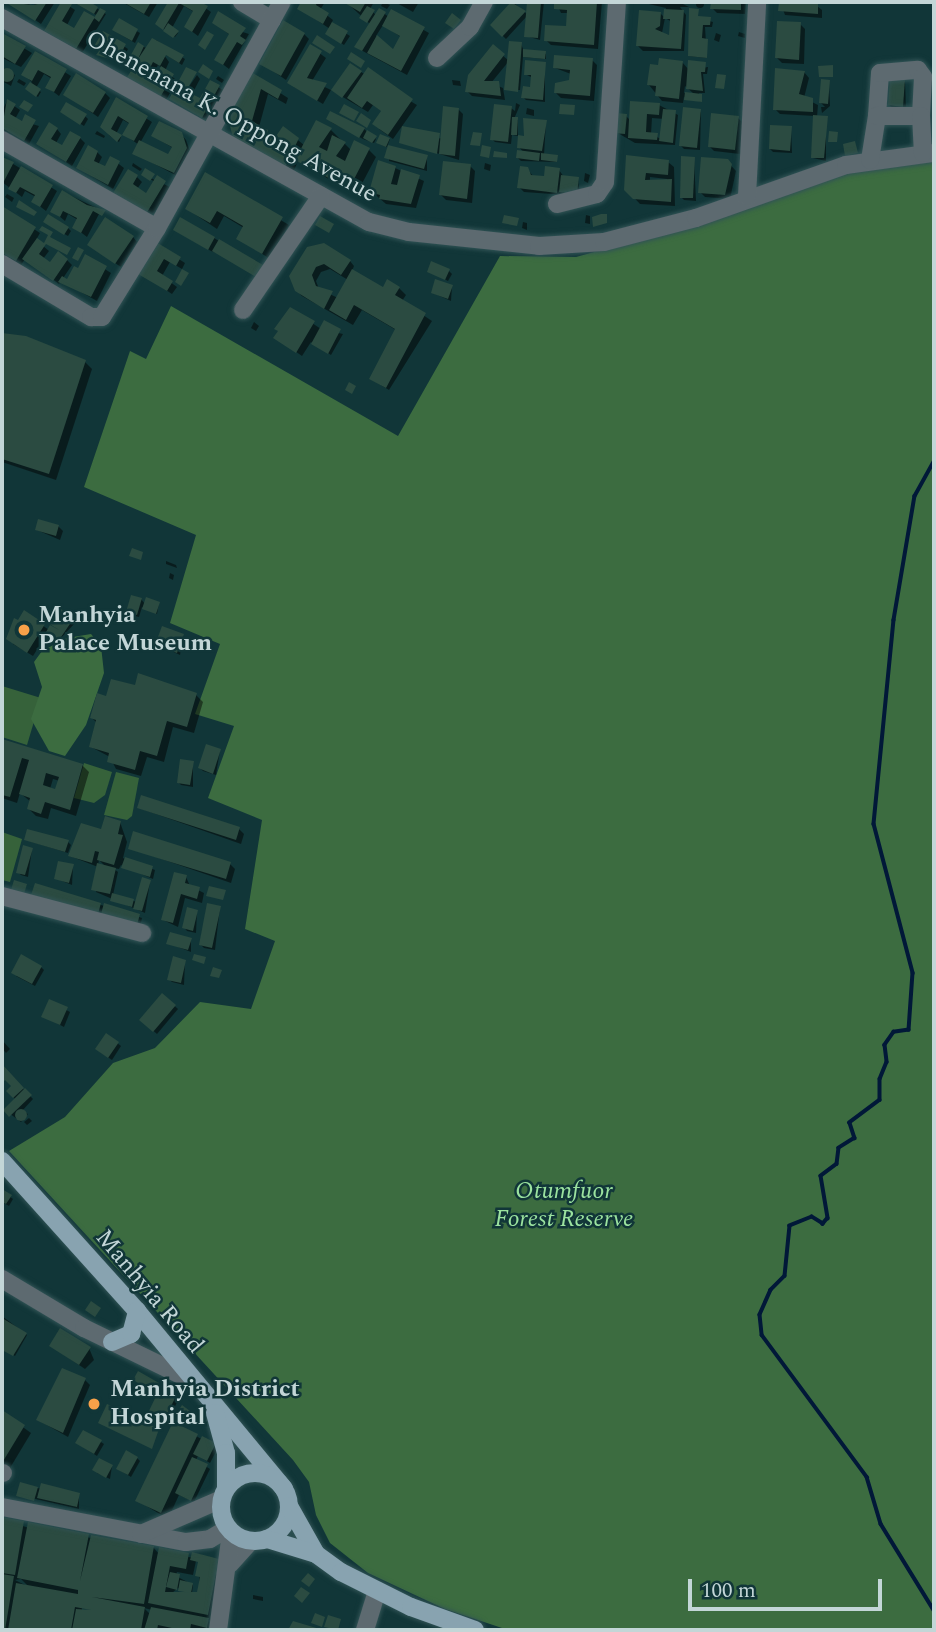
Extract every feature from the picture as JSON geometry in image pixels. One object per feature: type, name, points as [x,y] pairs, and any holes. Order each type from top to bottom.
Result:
[{"type":"main road","name":"Manhyia Road","points":[[2,1161],[137,1311],[284,1489]]},
{"type":"main road","points":[[112,1342],[131,1334],[137,1311]]},
{"type":"main road","points":[[208,1400],[224,1435],[224,1493],[230,1530],[316,1554],[377,1591],[475,1630]]},
{"type":"main road","points":[[224,1493],[244,1474],[266,1474],[284,1489],[289,1506],[316,1554]]},
{"type":"main road","points":[[259,1540],[283,1527],[289,1506]]},
{"type":"street","points":[[242,2],[272,20]]},
{"type":"street","points":[[2,264],[97,319],[157,228],[282,2]]},
{"type":"street","points":[[437,58],[470,27],[484,2]]},
{"type":"street","points":[[557,204],[597,194],[606,182],[617,2]]},
{"type":"street","points":[[747,197],[757,2]]},
{"type":"street","name":"Ohenenana K. Oppong Avenue","points":[[2,18],[369,222],[409,232],[566,246],[604,242],[672,225],[747,197],[870,160],[929,153]]},
{"type":"street","points":[[870,160],[880,73],[918,70],[923,77],[920,116],[929,153]]},
{"type":"street","points":[[877,116],[920,116]]},
{"type":"street","points":[[2,140],[157,228]]},
{"type":"street","points":[[243,310],[321,196]]},
{"type":"street","points":[[2,896],[142,933]]},
{"type":"street","points":[[2,1279],[112,1342],[193,1381]]},
{"type":"street","points":[[141,1534],[224,1493]]},
{"type":"street","points":[[2,1507],[141,1534],[199,1541],[230,1530],[230,1564],[218,1630]]},
{"type":"street","points":[[230,1564],[259,1540]]},
{"type":"street","points":[[365,1630],[377,1591]]},
{"type":"green space","name":"Otumfuor Forest Reserve","points":[[934,160],[934,1630],[508,1630],[445,1609],[368,1573],[330,1543],[316,1515],[309,1482],[293,1460],[9,1151],[65,1117],[113,1063],[155,1048],[200,1002],[251,1009],[275,941],[245,929],[262,820],[208,798],[234,726],[195,714],[220,644],[170,623],[196,535],[84,487],[130,351],[146,359],[171,306],[398,436],[500,256],[576,257],[721,217],[783,189],[865,168]]},
{"type":"green space","points":[[91,634],[101,646],[104,673],[86,725],[65,756],[49,751],[31,719],[42,687],[34,662],[42,651],[67,638]]},
{"type":"green space","points":[[2,686],[41,698],[27,745],[2,737]]},
{"type":"green space","points":[[84,763],[112,772],[105,795],[94,803],[74,798]]},
{"type":"green space","points":[[116,772],[139,778],[132,816],[127,820],[104,815]]},
{"type":"green space","points":[[2,832],[22,839],[10,882],[2,880]]},
{"type":"building","points":[[5,2],[33,5],[47,2],[35,21]]},
{"type":"building","points":[[61,2],[72,4],[62,21],[74,28],[84,11],[95,17],[76,49],[44,31]]},
{"type":"building","points":[[73,2],[90,2],[98,7],[94,14]]},
{"type":"building","points":[[123,2],[151,2],[144,14]]},
{"type":"building","points":[[168,2],[200,2],[208,6],[192,32],[184,27],[193,11],[179,3],[163,30],[155,24]]},
{"type":"building","points":[[301,2],[317,2],[316,5],[329,13],[323,24],[297,9]]},
{"type":"building","points":[[343,2],[366,2],[360,12]]},
{"type":"building","points":[[511,2],[526,11],[502,37],[490,25]]},
{"type":"building","points":[[527,2],[541,2],[538,38],[524,37]]},
{"type":"building","points":[[554,2],[597,2],[594,45],[544,41],[545,25],[566,26],[567,10],[554,9]]},
{"type":"building","points":[[711,2],[741,2],[741,10],[710,9]]},
{"type":"building","points":[[779,2],[813,2],[818,4],[818,14],[778,11]]},
{"type":"building","points":[[367,6],[375,10],[367,23],[359,18]]},
{"type":"building","points":[[100,8],[106,11],[99,22],[94,18]]},
{"type":"building","points":[[379,8],[386,12],[362,51],[354,47]]},
{"type":"building","points":[[689,8],[699,9],[698,16],[711,17],[710,25],[703,25],[702,38],[708,39],[707,58],[688,56]]},
{"type":"building","points":[[391,9],[425,27],[401,71],[367,53],[377,35],[393,49],[400,36],[382,26]]},
{"type":"building","points":[[664,9],[684,10],[681,49],[636,46],[639,10],[661,12],[660,26],[655,29],[669,35],[670,19],[663,19]]},
{"type":"building","points":[[218,11],[246,28],[240,36],[246,40],[242,45],[237,42],[223,65],[214,60],[229,34],[212,23]]},
{"type":"building","points":[[452,13],[461,20],[454,29],[445,23]]},
{"type":"building","points":[[119,18],[138,29],[132,41],[112,30]]},
{"type":"building","points":[[283,20],[305,33],[281,76],[259,64]]},
{"type":"building","points":[[777,21],[801,22],[799,60],[775,58]]},
{"type":"building","points":[[332,22],[348,31],[341,44],[325,34]]},
{"type":"building","points":[[168,23],[179,31],[173,38],[163,31]]},
{"type":"building","points":[[103,31],[126,44],[117,61],[96,55],[99,51],[93,48]]},
{"type":"building","points":[[207,31],[214,35],[205,50],[198,45]]},
{"type":"building","points":[[2,33],[26,46],[15,64],[2,56]]},
{"type":"building","points":[[317,35],[335,47],[330,54],[312,43]]},
{"type":"building","points":[[152,38],[184,55],[179,63],[166,55],[160,66],[153,62],[149,70],[157,74],[161,66],[174,74],[159,99],[126,79],[134,66],[127,62],[138,42],[144,46],[138,59]]},
{"type":"building","points":[[509,41],[522,42],[518,92],[504,90]]},
{"type":"building","points":[[310,44],[322,51],[307,78],[327,83],[317,101],[287,83]]},
{"type":"building","points":[[493,44],[505,54],[484,81],[499,81],[501,96],[465,92],[468,75]]},
{"type":"building","points":[[523,49],[546,51],[545,59],[523,57]]},
{"type":"building","points":[[35,51],[67,69],[54,92],[45,88],[51,77],[38,70],[32,81],[21,75]]},
{"type":"building","points":[[351,52],[365,61],[361,68],[347,59]]},
{"type":"building","points":[[554,55],[593,58],[590,96],[554,93],[555,83],[569,80],[570,70],[553,68]]},
{"type":"building","points":[[659,58],[683,61],[679,99],[655,96],[656,86],[647,85],[650,64],[658,65]]},
{"type":"building","points":[[525,60],[546,62],[543,100],[521,98],[523,86],[530,87],[531,75],[524,75]]},
{"type":"building","points":[[688,60],[706,62],[705,72],[701,72],[703,91],[686,89]]},
{"type":"building","points":[[350,63],[362,71],[342,98],[331,90]]},
{"type":"building","points":[[203,64],[213,71],[209,79],[198,72]]},
{"type":"building","points":[[833,65],[833,77],[819,77],[818,66]]},
{"type":"building","points":[[186,67],[197,72],[186,91],[200,98],[210,80],[220,85],[202,118],[169,99]]},
{"type":"building","points":[[368,67],[413,99],[388,135],[372,124],[381,111],[367,101],[362,108],[347,98]]},
{"type":"building","points":[[7,68],[12,70],[12,80],[7,82],[2,80],[0,75],[2,70]]},
{"type":"building","points":[[775,68],[805,71],[799,94],[813,98],[813,112],[773,110]]},
{"type":"building","points":[[251,72],[282,90],[278,99],[261,89],[252,121],[268,130],[267,135],[274,139],[283,126],[299,138],[284,170],[233,138],[228,118]]},
{"type":"building","points":[[76,73],[106,92],[93,113],[63,95]]},
{"type":"building","points":[[717,74],[726,75],[724,89],[715,88]]},
{"type":"building","points":[[890,78],[905,79],[903,107],[888,105]]},
{"type":"building","points":[[821,79],[830,80],[828,104],[819,103]]},
{"type":"building","points":[[30,82],[41,89],[36,97],[25,89]]},
{"type":"building","points":[[685,92],[702,94],[702,102],[684,100]]},
{"type":"building","points":[[116,97],[148,116],[134,141],[122,135],[117,142],[100,127]],"holes":[[[118,116],[129,123],[122,135],[111,129]]]},
{"type":"building","points":[[7,99],[16,104],[10,114],[22,121],[25,114],[36,120],[24,141],[2,128]]},
{"type":"building","points":[[24,100],[33,105],[28,112],[19,107]]},
{"type":"building","points":[[630,101],[660,103],[659,115],[647,114],[646,132],[658,133],[657,140],[628,138]]},
{"type":"building","points":[[66,102],[87,114],[80,125],[60,112]]},
{"type":"building","points":[[344,104],[359,112],[354,121],[339,113]]},
{"type":"building","points":[[494,104],[512,106],[508,142],[490,140]]},
{"type":"building","points":[[560,104],[575,105],[574,115],[559,114]]},
{"type":"building","points":[[443,106],[459,108],[455,156],[439,154]]},
{"type":"building","points":[[683,107],[701,109],[697,148],[679,146]]},
{"type":"building","points":[[663,109],[676,110],[673,143],[659,141]]},
{"type":"building","points":[[330,111],[365,128],[359,138],[326,119]]},
{"type":"building","points":[[361,113],[371,120],[367,128],[356,121]]},
{"type":"building","points":[[616,113],[627,114],[625,134],[614,133]]},
{"type":"building","points":[[711,113],[739,116],[735,150],[708,147]]},
{"type":"building","points":[[813,115],[828,116],[824,158],[811,158]]},
{"type":"building","points":[[512,117],[518,117],[517,135],[511,135]]},
{"type":"building","points":[[523,118],[547,120],[542,151],[517,148],[518,135],[524,136]]},
{"type":"building","points":[[316,120],[332,128],[319,147],[327,151],[332,135],[346,142],[336,156],[345,161],[354,140],[370,148],[349,189],[295,160]]},
{"type":"building","points":[[159,121],[182,132],[187,148],[174,173],[132,154],[139,140],[168,154],[172,147],[151,136]]},
{"type":"building","points":[[49,122],[58,128],[51,139],[62,145],[70,131],[81,137],[66,162],[36,144]]},
{"type":"building","points":[[770,125],[792,126],[790,151],[769,149]]},
{"type":"building","points":[[402,126],[440,133],[437,154],[399,143]]},
{"type":"building","points":[[367,130],[377,136],[372,143],[363,138]]},
{"type":"building","points":[[829,131],[838,132],[837,142],[828,142]]},
{"type":"building","points":[[473,132],[482,133],[480,146],[470,145]]},
{"type":"building","points":[[380,134],[390,138],[386,147],[376,143]]},
{"type":"building","points":[[855,141],[858,153],[845,156],[843,144]]},
{"type":"building","points":[[88,145],[98,151],[94,161],[105,166],[110,156],[120,161],[108,185],[76,168]]},
{"type":"building","points":[[388,145],[428,155],[424,169],[384,158]]},
{"type":"building","points":[[482,145],[491,147],[489,158],[480,156]]},
{"type":"building","points":[[517,150],[540,153],[539,161],[516,158]]},
{"type":"building","points":[[494,151],[507,153],[507,158],[493,157]]},
{"type":"building","points":[[541,153],[558,155],[557,162],[541,160]]},
{"type":"building","points":[[626,155],[669,160],[668,175],[646,173],[645,180],[672,179],[671,202],[633,199],[624,190]]},
{"type":"building","points":[[681,156],[695,157],[693,198],[680,198]]},
{"type":"building","points":[[2,157],[14,162],[2,185]]},
{"type":"building","points":[[701,157],[728,159],[732,164],[725,195],[698,193]]},
{"type":"building","points":[[378,160],[396,166],[391,184],[397,185],[401,169],[420,175],[411,204],[379,199],[380,195],[369,192]]},
{"type":"building","points":[[443,161],[471,164],[467,199],[439,195]]},
{"type":"building","points":[[21,166],[53,185],[40,207],[31,202],[35,195],[20,187],[16,193],[8,189]]},
{"type":"building","points":[[520,166],[528,167],[531,175],[544,176],[545,166],[560,168],[557,193],[517,188]]},
{"type":"building","points":[[145,168],[155,174],[150,181],[141,175]]},
{"type":"building","points":[[128,169],[138,175],[133,184],[146,193],[157,175],[166,181],[146,214],[113,193]]},
{"type":"building","points":[[205,172],[283,217],[262,254],[236,239],[243,226],[217,211],[210,223],[185,209]]},
{"type":"building","points":[[561,175],[579,177],[577,194],[559,192]]},
{"type":"building","points":[[62,190],[87,205],[106,210],[102,216],[93,211],[81,233],[72,228],[77,218],[63,211],[60,217],[50,212]]},
{"type":"building","points":[[19,200],[37,212],[34,216],[16,207]]},
{"type":"building","points":[[2,206],[36,227],[16,261],[2,253]]},
{"type":"building","points":[[48,214],[69,227],[64,235],[43,222]]},
{"type":"building","points":[[607,214],[607,223],[593,227],[592,217]]},
{"type":"building","points":[[504,215],[519,218],[517,226],[502,223]]},
{"type":"building","points":[[320,216],[334,224],[329,233],[315,225]]},
{"type":"building","points":[[105,217],[134,236],[115,264],[87,245]]},
{"type":"building","points":[[180,217],[215,237],[208,250],[173,230]]},
{"type":"building","points":[[42,226],[53,232],[50,237],[71,248],[67,255],[46,244],[39,254],[50,262],[58,251],[68,259],[53,281],[22,259],[37,238],[44,243],[48,235],[39,230]]},
{"type":"building","points":[[219,239],[263,265],[256,277],[212,251]]},
{"type":"building","points":[[156,242],[181,257],[176,266],[164,259],[157,271],[173,281],[167,291],[138,274]]},
{"type":"building","points":[[324,243],[351,260],[341,275],[324,264],[316,267],[312,275],[316,286],[333,291],[324,309],[295,291],[289,276],[307,247]]},
{"type":"building","points":[[78,247],[84,250],[78,261],[72,258]]},
{"type":"building","points":[[85,254],[107,266],[91,297],[58,282],[62,276],[67,279],[74,266],[78,268]]},
{"type":"building","points":[[431,261],[450,269],[445,280],[427,272]]},
{"type":"building","points":[[182,269],[189,273],[181,286],[175,282]]},
{"type":"building","points":[[352,269],[383,287],[387,279],[400,287],[395,295],[426,313],[386,388],[369,379],[395,329],[354,305],[346,320],[329,310]]},
{"type":"building","points":[[435,279],[453,285],[448,299],[431,293]]},
{"type":"building","points":[[290,307],[315,321],[296,353],[273,338],[278,331],[274,329]]},
{"type":"building","points":[[324,320],[341,329],[328,354],[311,344]]},
{"type":"building","points":[[2,333],[26,336],[86,360],[49,474],[2,459]]},
{"type":"building","points":[[349,382],[356,386],[352,394],[345,390]]},
{"type":"building","points":[[38,519],[59,525],[56,536],[35,530]]},
{"type":"building","points":[[132,548],[143,552],[141,560],[129,556]]},
{"type":"building","points":[[131,595],[142,598],[137,615],[126,612]]},
{"type":"building","points":[[146,597],[160,602],[156,614],[142,609]]},
{"type":"building","points":[[58,607],[74,618],[59,640],[46,632],[50,625],[59,630],[48,623]]},
{"type":"building","points":[[24,610],[45,624],[27,653],[6,639],[14,618],[18,620]]},
{"type":"building","points":[[162,626],[184,634],[177,653],[155,645]]},
{"type":"building","points":[[138,673],[197,693],[187,727],[167,721],[157,756],[140,751],[135,770],[107,762],[109,753],[89,747],[96,720],[90,718],[97,693],[106,696],[111,679],[135,685]]},
{"type":"building","points":[[2,739],[83,764],[70,810],[45,802],[41,814],[27,809],[30,798],[19,794],[29,760],[22,758],[10,797],[2,795]],"holes":[[[46,773],[59,777],[55,789],[43,785]]]},
{"type":"building","points":[[206,744],[221,749],[213,774],[198,768]]},
{"type":"building","points":[[180,759],[194,761],[190,785],[177,783]]},
{"type":"building","points":[[141,795],[240,827],[236,840],[137,808]]},
{"type":"building","points":[[105,816],[121,821],[118,834],[123,835],[114,865],[97,860],[99,852],[95,851],[92,863],[68,856],[81,823],[101,829]]},
{"type":"building","points":[[27,829],[69,840],[65,852],[24,840]]},
{"type":"building","points":[[133,831],[231,862],[226,879],[128,849]]},
{"type":"building","points":[[23,845],[33,848],[25,875],[16,873]]},
{"type":"building","points":[[125,857],[153,866],[150,877],[121,868]]},
{"type":"building","points":[[58,861],[74,864],[69,883],[54,879]]},
{"type":"building","points":[[97,863],[116,868],[110,894],[91,890]]},
{"type":"building","points":[[174,872],[187,875],[185,883],[200,887],[197,899],[181,894],[173,923],[161,920]]},
{"type":"building","points":[[142,877],[151,880],[142,911],[133,909]]},
{"type":"building","points":[[14,880],[27,884],[24,894],[11,890]]},
{"type":"building","points":[[35,883],[101,903],[98,914],[31,895]]},
{"type":"building","points":[[209,886],[226,890],[223,900],[206,896]]},
{"type":"building","points":[[112,893],[134,899],[132,907],[110,901]]},
{"type":"building","points":[[104,903],[140,914],[137,925],[101,914]]},
{"type":"building","points":[[207,903],[221,906],[212,948],[199,945]]},
{"type":"building","points":[[187,907],[198,910],[193,931],[182,928]]},
{"type":"building","points":[[170,932],[192,938],[188,950],[166,944]]},
{"type":"building","points":[[21,954],[42,966],[32,984],[11,973]]},
{"type":"building","points":[[194,954],[206,957],[204,964],[192,960]]},
{"type":"building","points":[[173,956],[186,960],[181,983],[167,980]]},
{"type":"building","points":[[213,967],[222,970],[219,978],[210,976]]},
{"type":"building","points":[[162,993],[176,1005],[153,1032],[139,1020]]},
{"type":"building","points":[[49,999],[68,1007],[60,1025],[41,1017]]},
{"type":"building","points":[[106,1033],[119,1042],[108,1058],[95,1049]]},
{"type":"building","points":[[2,1064],[24,1088],[13,1098],[6,1091],[11,1086],[5,1080],[2,1084]]},
{"type":"building","points":[[25,1088],[32,1095],[9,1117],[3,1110]]},
{"type":"building","points":[[21,1109],[27,1115],[21,1121],[15,1115]]},
{"type":"building","points":[[2,1189],[12,1195],[6,1204],[2,1202]]},
{"type":"building","points":[[91,1301],[101,1308],[95,1317],[85,1310]]},
{"type":"building","points":[[2,1318],[27,1333],[13,1356],[2,1350]]},
{"type":"building","points":[[60,1328],[91,1347],[79,1365],[49,1346]]},
{"type":"building","points":[[62,1368],[86,1378],[63,1433],[36,1420]]},
{"type":"building","points":[[138,1371],[159,1383],[154,1392],[133,1380]]},
{"type":"building","points":[[160,1388],[176,1396],[163,1423],[147,1415]]},
{"type":"building","points":[[107,1404],[159,1429],[152,1449],[98,1423]]},
{"type":"building","points":[[182,1405],[194,1414],[186,1425],[175,1416]]},
{"type":"building","points":[[2,1410],[25,1425],[2,1463]]},
{"type":"building","points":[[173,1422],[198,1434],[161,1513],[135,1501]]},
{"type":"building","points":[[83,1430],[102,1440],[94,1454],[75,1443]]},
{"type":"building","points":[[202,1436],[216,1443],[207,1461],[193,1454]]},
{"type":"building","points":[[126,1450],[138,1457],[128,1475],[116,1469]]},
{"type":"building","points":[[192,1457],[208,1464],[191,1501],[175,1493]]},
{"type":"building","points":[[99,1458],[113,1465],[106,1478],[92,1470]]},
{"type":"building","points":[[20,1482],[38,1487],[34,1501],[16,1496]]},
{"type":"building","points":[[41,1483],[80,1493],[77,1507],[37,1498]]},
{"type":"building","points":[[2,1517],[24,1521],[15,1575],[2,1573]]},
{"type":"building","points":[[28,1522],[89,1534],[80,1581],[91,1535],[154,1546],[144,1604],[92,1597],[145,1607],[141,1630],[72,1630],[76,1609],[91,1610],[75,1607],[71,1630],[8,1630],[16,1583],[78,1594],[78,1590],[17,1578]]},
{"type":"building","points":[[159,1547],[189,1553],[186,1569],[170,1566],[165,1592],[197,1592],[200,1577],[195,1576],[198,1562],[190,1560],[192,1552],[219,1559],[223,1575],[216,1574],[208,1615],[148,1603]]},
{"type":"building","points":[[170,1572],[180,1574],[177,1590],[166,1587]]},
{"type":"building","points":[[308,1573],[315,1579],[309,1587],[301,1581]]},
{"type":"building","points":[[2,1574],[14,1576],[5,1630],[2,1630]]},
{"type":"building","points":[[180,1580],[193,1583],[191,1593],[178,1591]]},
{"type":"building","points":[[301,1587],[310,1593],[302,1603],[294,1596]]},
{"type":"building","points":[[151,1607],[209,1618],[207,1628],[191,1624],[190,1630],[181,1630],[158,1625],[157,1630],[144,1630]]},
{"type":"building","points":[[315,1613],[325,1617],[322,1627],[311,1623]]},
{"type":"building","points":[[328,1615],[341,1619],[338,1630],[324,1627]]},
{"type":"building","points":[[293,1621],[323,1630],[288,1630]]},
{"type":"waterway","points":[[934,462],[915,496],[894,620],[874,824],[913,973],[909,1030],[894,1032],[885,1045],[887,1062],[880,1079],[880,1100],[850,1123],[855,1138],[839,1148],[837,1164],[821,1176],[828,1218],[823,1224],[812,1217],[790,1226],[785,1276],[771,1290],[760,1315],[762,1335],[867,1477],[881,1524],[934,1610]]},
{"type":"place","name":"Manhyia Palace Museum","points":[[24,630]]},
{"type":"place","name":"Manhyia District Hospital","points":[[94,1404]]}]
